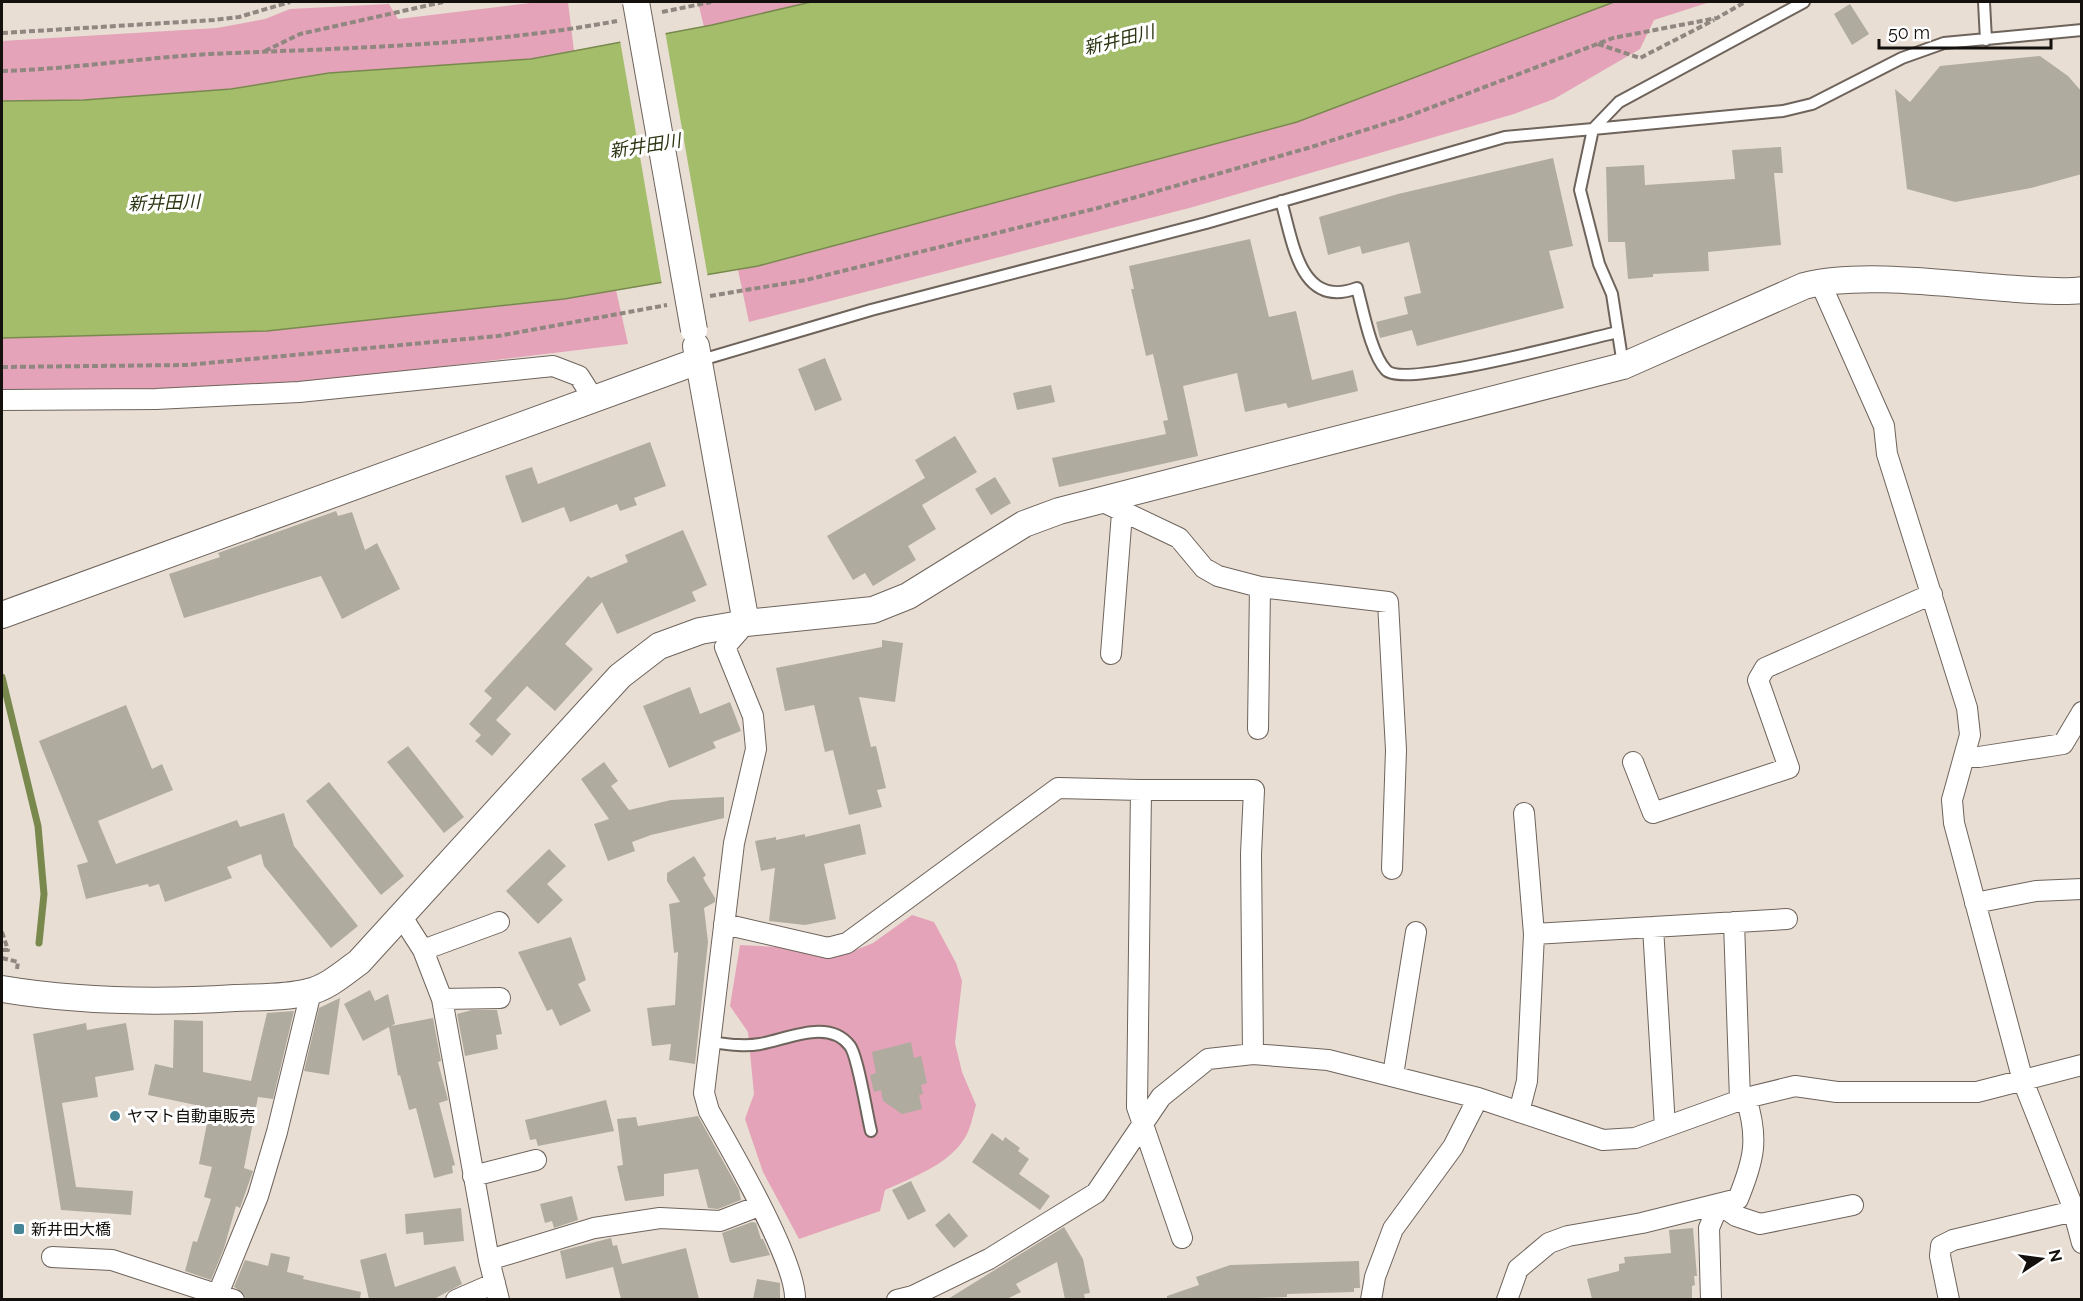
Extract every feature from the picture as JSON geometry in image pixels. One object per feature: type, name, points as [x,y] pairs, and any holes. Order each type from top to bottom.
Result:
[{"type":"street","points":[[638,12],[746,623]]},
{"type":"street","points":[[9,981],[87,1001],[173,1002],[290,996],[311,992],[330,983],[359,962],[402,917],[620,676],[659,646],[700,631],[746,623],[873,610],[908,596],[1024,524],[1097,499],[1623,366],[1804,286],[1820,282],[1879,280],[2082,290]]},
{"type":"street","points":[[1820,282],[1884,426],[1887,454],[1967,708],[1970,735],[1952,800],[1954,823],[2023,1081],[2074,1211],[2082,1243]]},
{"type":"street","points":[[2,615],[698,361]]},
{"type":"street","points":[[2,400],[156,399],[299,392],[553,366],[579,376],[593,398]]},
{"type":"street","points":[[1097,499],[1122,513],[1149,522],[1179,538],[1204,568],[1218,576],[1260,587],[1388,602],[1396,750],[1392,869]]},
{"type":"street","points":[[1111,654],[1122,513]]},
{"type":"street","points":[[1258,729],[1260,587]]},
{"type":"street","points":[[1633,762],[1653,813],[1789,768],[1758,680],[1765,668],[1932,594]]},
{"type":"street","points":[[746,623],[725,647],[753,716],[756,749],[734,843],[704,1093],[709,1112],[784,1256],[796,1292],[795,1299]]},
{"type":"street","points":[[1964,757],[1979,757],[2063,744],[2082,712]]},
{"type":"street","points":[[724,924],[828,948],[847,943],[1058,788],[1254,790],[1251,854],[1253,1053]]},
{"type":"street","points":[[1141,790],[1137,1107],[1182,1238]]},
{"type":"street","points":[[1519,1112],[1527,1081],[1534,934],[1524,813]]},
{"type":"street","points":[[1975,903],[2036,891],[2082,890]]},
{"type":"street","points":[[402,917],[423,950],[442,999],[489,1260],[497,1291],[456,1299]]},
{"type":"street","points":[[1534,934],[1787,919]]},
{"type":"street","points":[[423,950],[499,922]]},
{"type":"street","points":[[1507,1299],[1518,1269],[1549,1243],[1568,1236],[1642,1223],[1738,1199],[1750,1168],[1755,1141],[1754,1122],[1743,1099],[1734,922]]},
{"type":"street","points":[[1653,927],[1665,1127]]},
{"type":"street","points":[[1393,1076],[1416,932]]},
{"type":"street","points":[[52,1257],[112,1260],[226,1297],[277,1132],[311,992]]},
{"type":"street","points":[[442,999],[500,998]]},
{"type":"street","points":[[897,1299],[913,1296],[989,1259],[1095,1193],[1161,1097],[1208,1059],[1253,1053],[1328,1060],[1478,1098],[1603,1140],[1635,1138],[1743,1099],[1795,1086],[1837,1092],[1977,1092],[2082,1065]]},
{"type":"street","points":[[1371,1299],[1374,1277],[1393,1229],[1453,1147],[1478,1098]]},
{"type":"street","points":[[474,1176],[536,1160]]},
{"type":"street","points":[[1719,1204],[1736,1216],[1760,1224],[1853,1205]]},
{"type":"street","points":[[1711,1299],[1709,1228],[1719,1204]]},
{"type":"street","points":[[489,1260],[594,1228],[660,1218],[720,1221],[759,1206]]},
{"type":"street","points":[[1949,1299],[1940,1256],[1941,1246],[1953,1240],[2074,1211]]},
{"type":"lane","points":[[1623,366],[1612,294],[1599,264],[1580,190],[1593,129],[1619,102],[1804,2]]},
{"type":"lane","points":[[1984,2],[1986,40]]},
{"type":"lane","points":[[698,361],[871,310],[1206,223],[1505,137],[1784,111],[1812,104],[1902,58],[1944,44],[2082,30]]},
{"type":"lane","points":[[1281,201],[1302,273],[1313,285],[1328,292],[1341,294],[1356,288],[1379,359],[1386,371],[1394,376],[1441,373],[1618,332]]},
{"type":"lane","points":[[709,1042],[735,1046],[758,1044],[822,1031],[836,1034],[852,1047],[871,1131]]},
{"type":"path","points":[[2,33],[214,20],[239,17],[290,2]]},
{"type":"path","points":[[262,52],[300,34],[443,2]]},
{"type":"path","points":[[2,71],[50,70],[206,55],[470,40],[711,2]]},
{"type":"path","points":[[1598,44],[1640,58],[1745,2]]},
{"type":"path","points":[[705,297],[817,277],[971,241],[1120,202],[1406,117],[1612,38],[1718,18]]},
{"type":"path","points":[[2,367],[186,365],[498,336],[678,303]]},
{"type":"path","points":[[2,932],[8,950],[2,950]]},
{"type":"path","points":[[2,958],[18,962],[9,981]]},
{"type":"shaded area","points":[[538,2],[568,2],[574,51],[531,59],[329,73],[231,89],[84,100],[2,101],[2,41],[217,28],[265,19],[290,9],[389,4],[398,19]]},
{"type":"shaded area","points":[[698,2],[811,2],[704,27]]},
{"type":"shaded area","points":[[1614,2],[1710,2],[1654,20],[1640,49],[1554,99],[1514,114],[1193,207],[749,322],[738,270],[1297,122]]},
{"type":"shaded area","points":[[616,290],[628,344],[299,384],[156,392],[2,394],[2,338],[267,330],[564,299]]},
{"type":"shaded area","points":[[912,915],[934,922],[956,963],[962,981],[955,1043],[962,1072],[976,1105],[969,1129],[951,1155],[930,1169],[885,1190],[880,1211],[799,1239],[763,1172],[745,1119],[754,1094],[748,1032],[730,1006],[740,945],[779,947],[825,958],[846,954],[873,943]]},
{"type":"water","name":"新井田川","points":[[811,2],[1614,2],[1297,122],[758,266],[564,299],[267,331],[2,338],[2,101],[84,100],[231,89],[329,73],[531,59],[712,25]]},
{"type":"pier","points":[[665,31],[708,278],[662,285],[620,40]]},
{"type":"building","points":[[1850,4],[1869,34],[1852,45],[1834,14]]},
{"type":"building","points":[[2040,56],[2068,76],[2082,92],[2082,174],[2031,188],[1955,202],[1907,189],[1895,89],[1910,102],[1940,66]]},
{"type":"building","points":[[1781,147],[1783,173],[1774,173],[1781,245],[1708,252],[1709,271],[1653,274],[1653,277],[1628,279],[1625,242],[1608,242],[1606,167],[1644,165],[1645,185],[1735,179],[1732,150]]},
{"type":"building","points":[[1553,158],[1573,246],[1549,251],[1564,308],[1417,346],[1412,330],[1380,338],[1376,322],[1408,314],[1404,297],[1421,293],[1409,242],[1362,254],[1360,246],[1328,255],[1319,217],[1398,194]]},
{"type":"building","points":[[1250,239],[1269,317],[1296,311],[1312,380],[1353,370],[1358,391],[1288,408],[1286,403],[1245,412],[1237,373],[1183,386],[1198,456],[1059,487],[1052,458],[1166,434],[1163,421],[1168,420],[1153,354],[1146,356],[1131,289],[1134,289],[1129,266]]},
{"type":"building","points":[[825,358],[842,400],[815,411],[798,369]]},
{"type":"building","points":[[1051,385],[1055,402],[1017,410],[1013,393]]},
{"type":"building","points":[[955,436],[977,472],[922,505],[936,529],[908,546],[916,560],[873,586],[865,573],[853,580],[827,536],[925,478],[915,460]]},
{"type":"building","points":[[650,442],[666,486],[634,498],[637,505],[620,511],[617,504],[570,522],[564,507],[522,523],[505,476],[532,467],[538,484]]},
{"type":"building","points":[[995,477],[1011,503],[991,515],[975,489]]},
{"type":"building","points":[[336,511],[338,516],[352,512],[365,550],[377,543],[400,589],[342,619],[321,576],[184,618],[169,574],[220,557],[218,553]]},
{"type":"building","points":[[683,530],[707,585],[692,592],[696,601],[617,634],[602,602],[565,644],[593,669],[555,711],[527,686],[496,720],[511,734],[492,756],[475,741],[481,735],[469,724],[492,698],[484,691],[588,576],[591,578],[628,562],[625,555]]},
{"type":"building","points":[[882,640],[903,643],[895,702],[859,697],[871,747],[876,746],[886,788],[877,790],[882,807],[849,815],[833,750],[825,752],[814,705],[785,711],[776,668],[882,647]]},
{"type":"building","points":[[690,687],[700,714],[730,702],[741,731],[713,742],[716,748],[669,768],[643,706]]},
{"type":"building","points":[[126,705],[152,769],[162,764],[173,790],[98,821],[116,864],[237,820],[240,827],[284,813],[294,846],[358,926],[331,948],[264,866],[261,854],[227,867],[232,878],[165,902],[159,884],[149,887],[148,884],[86,899],[77,865],[88,862],[39,741]]},
{"type":"building","points":[[408,746],[464,817],[444,833],[387,762]]},
{"type":"building","points":[[604,762],[618,781],[611,786],[629,810],[671,800],[724,797],[724,818],[651,835],[632,842],[635,851],[608,861],[594,824],[609,819],[581,779]]},
{"type":"building","points":[[329,782],[404,876],[381,895],[306,801]]},
{"type":"building","points":[[860,824],[866,854],[824,864],[836,919],[805,925],[769,921],[775,868],[761,871],[755,841],[776,837],[776,840],[805,834],[805,837]]},
{"type":"building","points":[[549,849],[566,866],[547,884],[563,900],[538,924],[506,891]]},
{"type":"building","points":[[694,856],[706,875],[703,878],[715,898],[715,902],[704,908],[708,942],[695,1064],[669,1060],[671,1044],[652,1046],[647,1008],[675,1005],[678,952],[674,953],[669,904],[680,902],[667,881],[667,873]]},
{"type":"building","points":[[571,937],[586,980],[578,984],[591,1011],[560,1026],[552,1009],[547,1011],[518,952]]},
{"type":"building","points":[[370,990],[375,1001],[388,994],[395,1024],[391,1026],[433,1018],[441,1061],[438,1062],[448,1100],[439,1103],[455,1165],[452,1166],[453,1173],[434,1178],[416,1108],[409,1110],[400,1075],[398,1076],[389,1027],[363,1041],[344,1004]]},
{"type":"building","points":[[340,998],[329,1075],[304,1071],[319,1008]]},
{"type":"building","points":[[472,1010],[497,1010],[502,1034],[496,1035],[498,1049],[465,1056],[457,1014]]},
{"type":"building","points":[[294,1011],[273,1099],[258,1097],[244,1168],[253,1171],[240,1208],[236,1206],[224,1248],[211,1280],[185,1271],[193,1241],[197,1242],[211,1199],[204,1197],[212,1167],[199,1164],[210,1108],[148,1095],[155,1064],[173,1068],[174,1020],[203,1021],[203,1072],[251,1081],[267,1013]]},
{"type":"building","points":[[86,1023],[87,1030],[126,1023],[134,1070],[95,1077],[98,1097],[62,1103],[76,1187],[133,1191],[131,1215],[61,1210],[33,1034]]},
{"type":"building","points":[[911,1042],[914,1058],[921,1056],[927,1083],[921,1085],[923,1094],[919,1095],[922,1109],[902,1114],[883,1101],[881,1090],[874,1092],[870,1075],[876,1073],[872,1052]]},
{"type":"building","points":[[606,1100],[614,1131],[538,1146],[536,1139],[530,1140],[525,1120]]},
{"type":"building","points":[[698,1116],[739,1190],[741,1200],[718,1209],[708,1208],[698,1169],[664,1174],[664,1196],[625,1201],[617,1166],[623,1165],[617,1119],[636,1117],[638,1126]]},
{"type":"building","points":[[992,1133],[1003,1141],[1005,1137],[1020,1148],[1018,1151],[1029,1159],[1019,1174],[1050,1196],[1040,1210],[972,1162]]},
{"type":"building","points":[[911,1181],[926,1211],[908,1220],[892,1190]]},
{"type":"building","points":[[572,1196],[578,1220],[554,1228],[552,1221],[545,1223],[540,1204]]},
{"type":"building","points":[[461,1208],[464,1241],[424,1245],[423,1232],[406,1234],[405,1214]]},
{"type":"building","points":[[949,1213],[968,1236],[954,1248],[935,1225]]},
{"type":"building","points":[[752,1222],[756,1223],[761,1239],[770,1255],[730,1262],[722,1233]]},
{"type":"building","points":[[1064,1227],[1083,1259],[1090,1293],[1084,1294],[1085,1299],[1065,1299],[1057,1262],[1016,1284],[1021,1292],[1007,1299],[948,1299]]},
{"type":"building","points":[[1693,1228],[1697,1276],[1694,1276],[1692,1299],[1592,1299],[1587,1279],[1619,1271],[1619,1264],[1625,1263],[1624,1257],[1671,1253],[1669,1230]]},
{"type":"building","points":[[611,1238],[613,1246],[617,1245],[622,1264],[686,1248],[699,1299],[621,1299],[613,1267],[566,1279],[560,1251]]},
{"type":"building","points":[[271,1253],[290,1257],[287,1272],[304,1276],[303,1279],[361,1292],[360,1299],[246,1299],[242,1292],[234,1287],[245,1260],[268,1266]]},
{"type":"building","points":[[386,1253],[395,1287],[455,1266],[462,1284],[434,1299],[369,1299],[360,1260]]},
{"type":"building","points":[[1359,1261],[1360,1288],[1354,1288],[1354,1292],[1287,1294],[1287,1297],[1234,1299],[1167,1299],[1167,1296],[1199,1285],[1196,1277],[1230,1265]]},
{"type":"building","points":[[757,1279],[780,1283],[780,1299],[753,1299]]},
{"type":"waterway","points":[[2,677],[38,826],[44,894],[39,943]]},
{"type":"place","name":"ヤマト自動車販売","points":[[115,1116]]},
{"type":"place","name":"新井田大橋","points":[[19,1229]]}]
